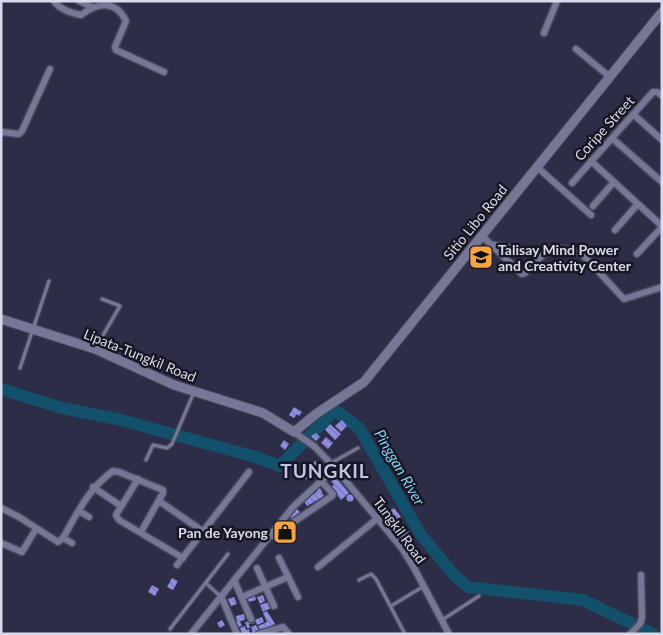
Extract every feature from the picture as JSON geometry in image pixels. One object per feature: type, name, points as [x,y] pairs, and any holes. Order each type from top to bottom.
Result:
[{"type":"street","points":[[54,1],[56,5],[70,13],[81,15],[92,7],[110,4],[119,8],[126,20],[115,47],[116,50],[164,72]]},
{"type":"street","points":[[544,33],[557,1]]},
{"type":"street","points":[[83,2],[92,7]]},
{"type":"street","name":"Sitio Libo Road","points":[[296,434],[316,414],[364,382],[662,12]]},
{"type":"street","points":[[576,49],[610,77]]},
{"type":"street","points":[[1,132],[18,134],[24,130],[50,68]]},
{"type":"street","name":"Coripe Street","points":[[572,183],[653,92],[659,94]]},
{"type":"street","points":[[633,114],[662,140]]},
{"type":"street","points":[[613,139],[662,182]]},
{"type":"street","points":[[591,162],[662,227],[637,254]]},
{"type":"street","points":[[537,167],[591,215]]},
{"type":"street","points":[[593,206],[613,184]]},
{"type":"street","points":[[615,230],[637,205]]},
{"type":"street","points":[[482,236],[522,274],[549,249],[554,248],[582,254],[624,299],[662,287]]},
{"type":"street","name":"Lipata-Tungkil Road","points":[[1,319],[95,349],[174,386],[263,413],[296,434]]},
{"type":"street","name":"Tungkil Road","points":[[296,434],[315,447],[333,465],[401,547],[449,634]]},
{"type":"street","points":[[191,634],[293,507],[322,480],[333,465]]},
{"type":"street","points":[[2,510],[19,517],[58,542],[63,538],[94,487],[113,471],[163,490],[159,501],[141,532]]},
{"type":"street","points":[[177,565],[249,472]]},
{"type":"street","points":[[138,479],[116,515],[119,520],[183,558]]},
{"type":"street","points":[[267,540],[332,496],[333,494],[322,480]]},
{"type":"street","points":[[94,487],[122,506]]},
{"type":"street","points":[[159,501],[204,532]]},
{"type":"street","points":[[79,511],[89,517]]},
{"type":"street","points":[[318,567],[378,518]]},
{"type":"street","points":[[1,543],[22,552],[36,528]]},
{"type":"street","points":[[63,538],[72,543]]},
{"type":"street","points":[[279,558],[298,597]]},
{"type":"street","points":[[257,568],[274,606]]},
{"type":"street","points":[[632,633],[640,624],[642,618],[641,575]]},
{"type":"street","points":[[242,597],[288,577]]},
{"type":"street","points":[[234,580],[251,619]]},
{"type":"street","points":[[221,596],[237,634]]},
{"type":"street","points":[[259,634],[283,627],[289,634]]},
{"type":"lane","points":[[489,243],[518,247]]},
{"type":"lane","points":[[20,368],[49,281]]},
{"type":"lane","points":[[95,349],[120,306],[102,298]]},
{"type":"lane","points":[[146,460],[153,445],[167,448],[174,441],[194,392]]},
{"type":"lane","points":[[333,465],[358,448]]},
{"type":"lane","points":[[170,629],[228,554]]},
{"type":"lane","points":[[359,580],[371,574],[374,576],[406,634]]},
{"type":"lane","points":[[206,583],[221,596]]},
{"type":"lane","points":[[391,606],[424,586]]},
{"type":"lane","points":[[442,620],[479,596]]},
{"type":"building","points":[[294,407],[302,412],[294,418],[289,415]]},
{"type":"building","points":[[342,420],[347,426],[341,432],[335,426]]},
{"type":"building","points":[[330,424],[341,434],[335,440],[325,430]]},
{"type":"building","points":[[316,433],[320,437],[316,441],[311,436]]},
{"type":"building","points":[[326,437],[333,443],[328,449],[321,443]]},
{"type":"building","points":[[284,440],[289,444],[285,450],[280,446]]},
{"type":"building","points":[[315,461],[320,467],[307,480],[302,475]]},
{"type":"building","points":[[334,475],[349,493],[341,500],[331,487],[334,485],[331,481]]},
{"type":"building","points":[[319,486],[324,496],[307,506],[303,500],[317,492],[315,488]]},
{"type":"building","points":[[350,494],[354,498],[350,502],[346,498]]},
{"type":"building","points":[[296,508],[300,512],[292,519],[289,516]]},
{"type":"building","points":[[394,508],[401,517],[390,525],[383,516]]},
{"type":"building","points":[[404,528],[409,532],[403,540],[398,536]]},
{"type":"building","points":[[172,578],[178,581],[173,590],[167,587]]},
{"type":"building","points":[[152,585],[159,589],[155,596],[148,592]]},
{"type":"building","points":[[254,593],[256,600],[249,602],[246,596]]},
{"type":"building","points":[[263,595],[265,601],[260,604],[257,597]]},
{"type":"building","points":[[234,597],[237,604],[231,606],[228,599]]},
{"type":"building","points":[[268,602],[271,608],[263,612],[260,605]]},
{"type":"building","points":[[267,611],[275,624],[260,631],[258,626],[267,622],[263,613]]},
{"type":"building","points":[[244,614],[245,620],[240,621],[242,626],[235,628],[236,616]]},
{"type":"building","points":[[262,617],[264,622],[257,625],[255,620]]},
{"type":"building","points":[[222,620],[225,625],[220,628],[217,623]]},
{"type":"building","points":[[254,620],[255,623],[249,624],[250,628],[247,628],[245,622]]},
{"type":"building","points":[[256,625],[259,631],[253,633],[251,627]]},
{"type":"building","points":[[245,626],[246,630],[249,629],[250,633],[242,634],[240,628]]},
{"type":"waterway","name":"Pinggan River","points":[[1,389],[62,408],[121,420],[252,456],[280,466],[335,410],[359,428],[421,535],[454,575],[468,587],[583,600],[653,634]]},
{"type":"place","name":"Talisay Mind Power and Creativity Center","points":[[481,257]]},
{"type":"place","name":"Pan de Yayong","points":[[285,532]]},
{"type":"district","name":"TUNGKIL","points":[[325,470]]}]
